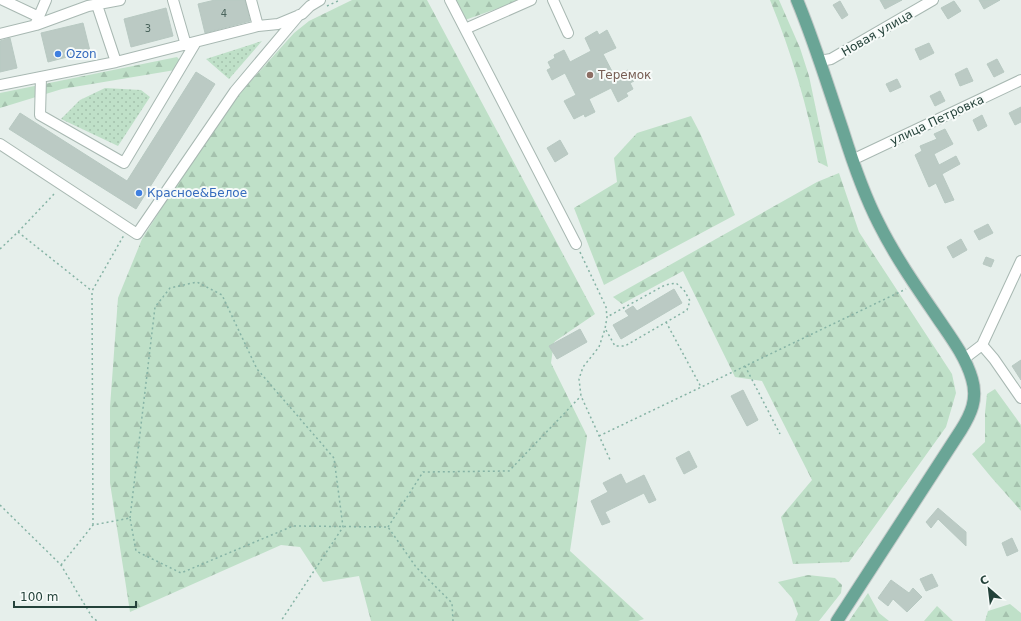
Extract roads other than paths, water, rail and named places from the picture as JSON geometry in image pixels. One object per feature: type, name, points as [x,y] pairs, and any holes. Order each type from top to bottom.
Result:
[{"type":"main road","points":[[797,0],[820,61],[860,182],[879,224],[915,284],[965,358],[975,392],[968,418],[837,621]]},
{"type":"street","points":[[3,0],[37,21]]},
{"type":"street","points":[[37,21],[46,0]]},
{"type":"street","points":[[0,34],[90,4],[120,0]]},
{"type":"street","points":[[173,0],[191,44]]},
{"type":"street","points":[[251,0],[258,26]]},
{"type":"street","points":[[0,144],[138,234],[234,91],[299,15],[312,3],[320,0]]},
{"type":"street","points":[[450,0],[576,244]]},
{"type":"street","points":[[465,29],[531,0]]},
{"type":"street","points":[[553,0],[568,33]]},
{"type":"street","name":"Новая улица","points":[[820,61],[831,60],[933,0]]},
{"type":"street","points":[[90,4],[116,62]]},
{"type":"street","points":[[0,85],[116,62],[258,26],[278,24],[299,15]]},
{"type":"street","points":[[41,77],[40,115],[124,164],[191,44]]},
{"type":"street","name":"улица Петровка","points":[[852,160],[1021,80]]},
{"type":"street","points":[[965,358],[982,345],[1021,261]]},
{"type":"street","points":[[982,345],[1017,386],[1021,398]]},
{"type":"place","name":"Ozon","points":[[58,54]]},
{"type":"place","name":"Теремок","points":[[590,75]]},
{"type":"place","name":"Красное&Белое","points":[[139,193]]}]
